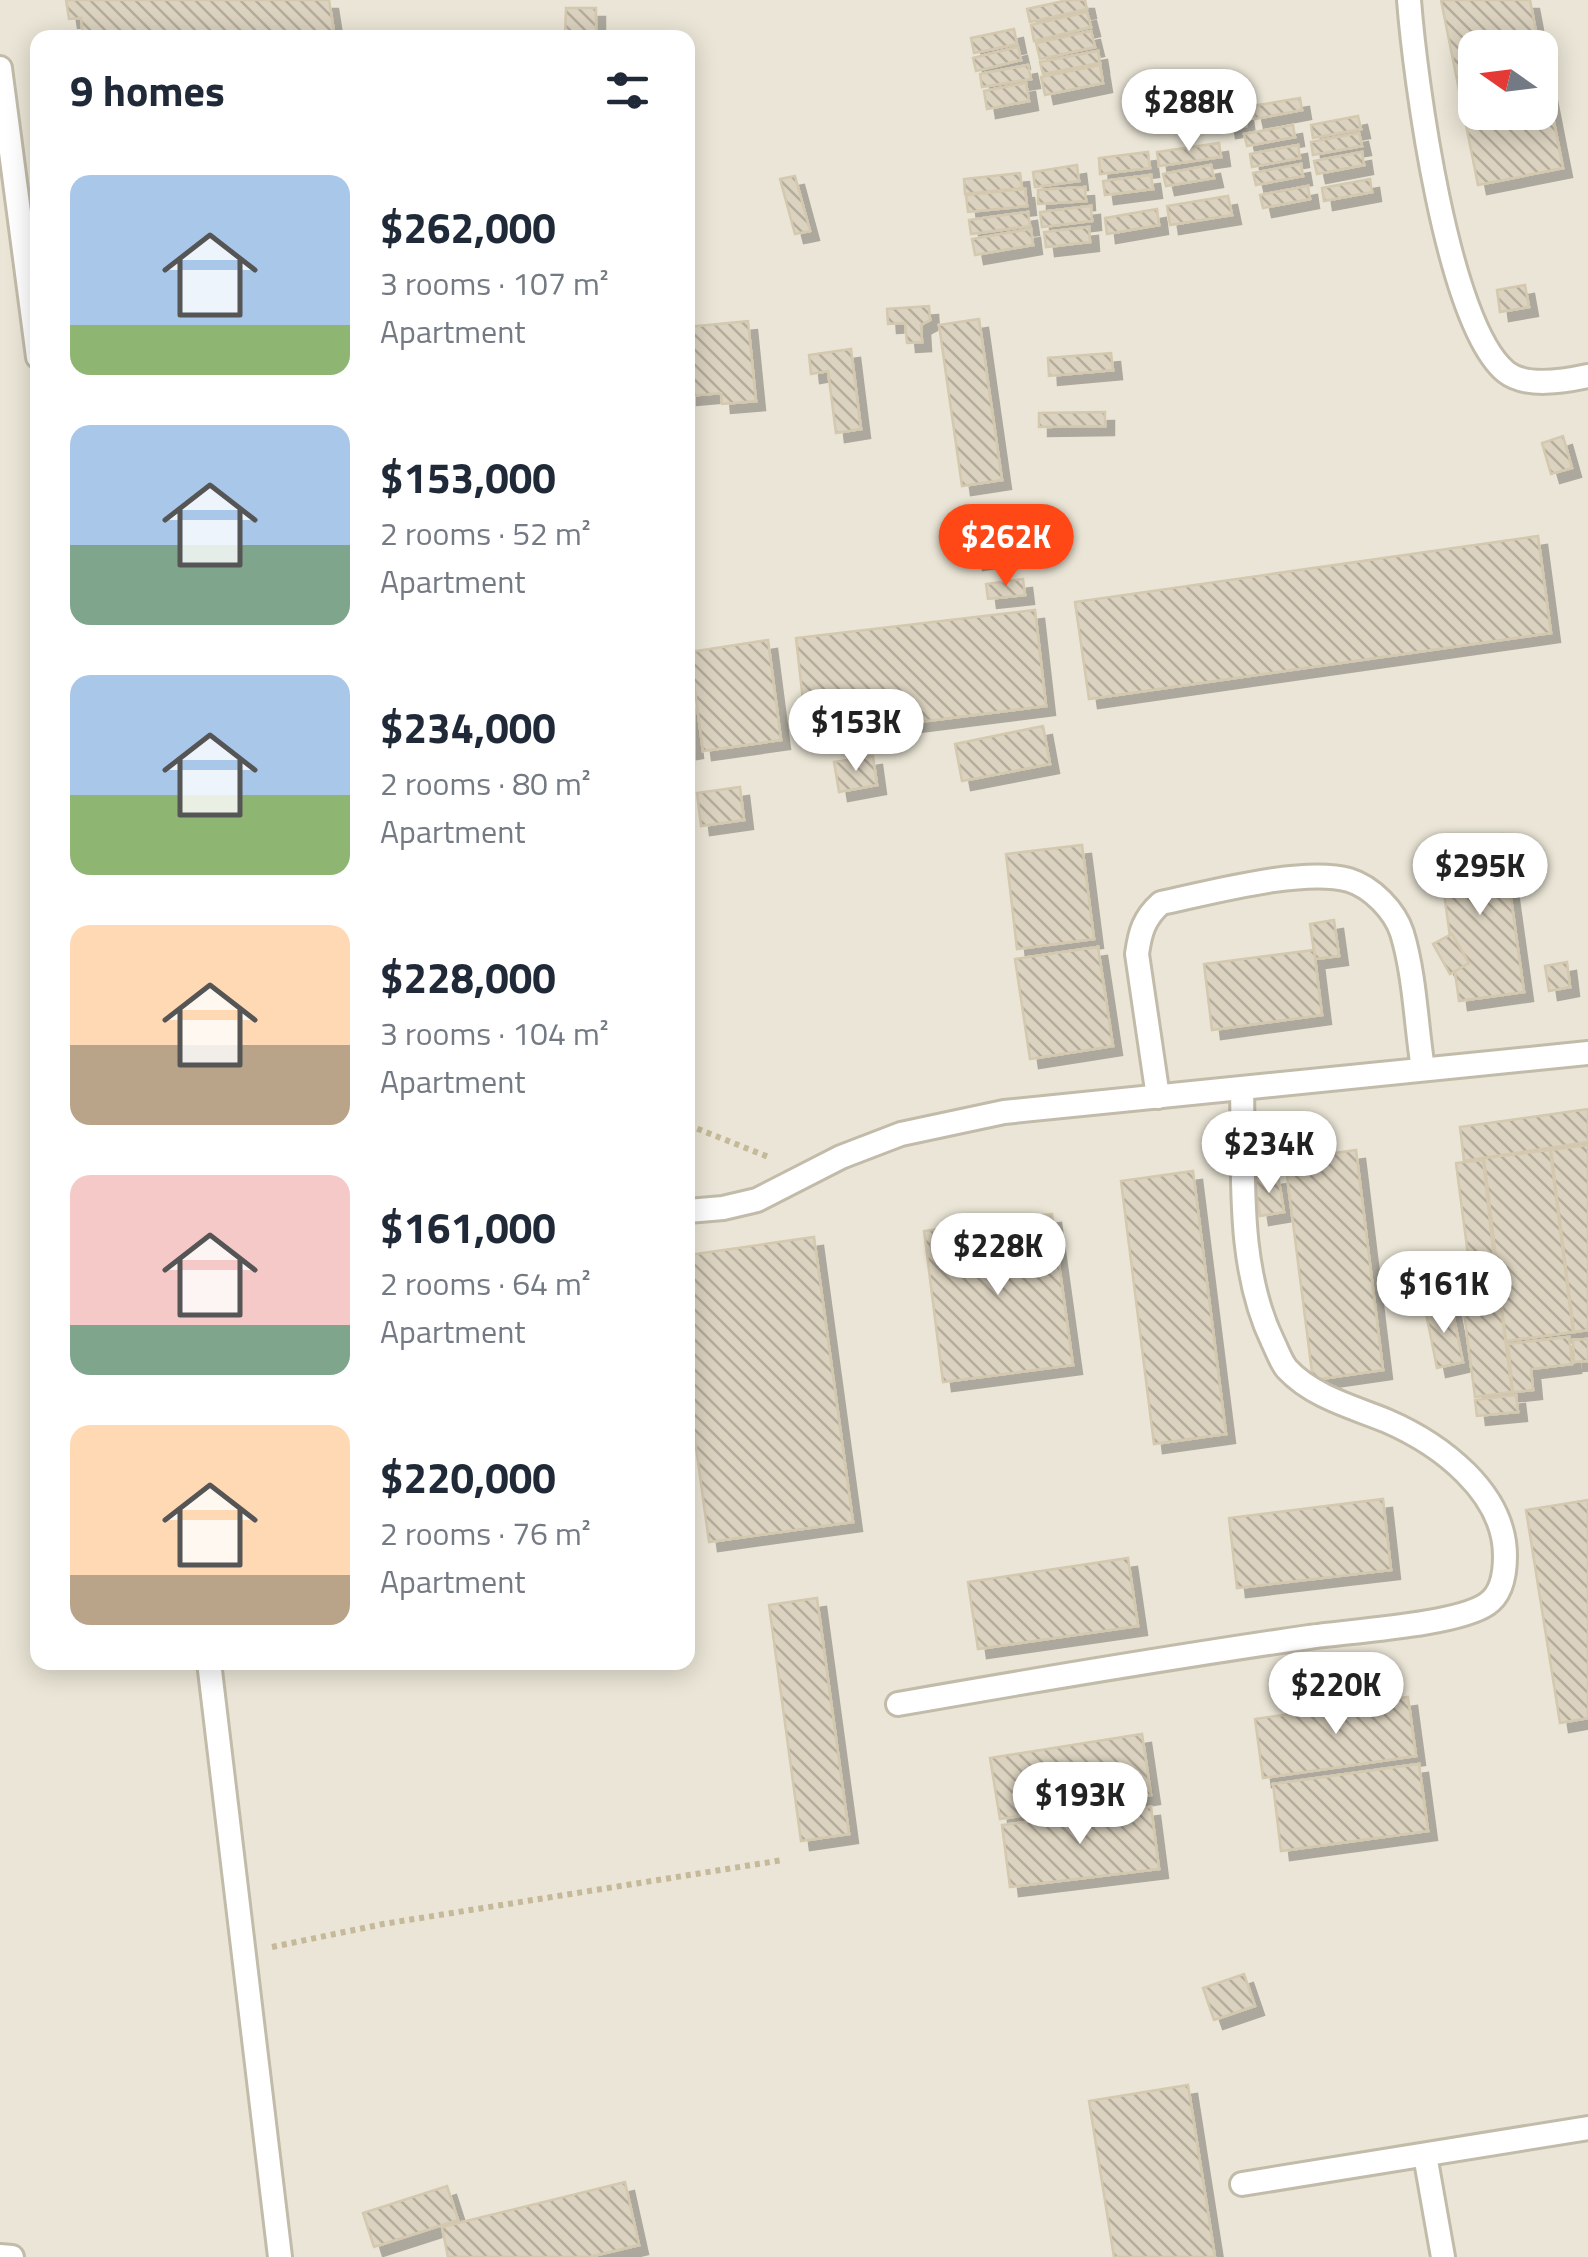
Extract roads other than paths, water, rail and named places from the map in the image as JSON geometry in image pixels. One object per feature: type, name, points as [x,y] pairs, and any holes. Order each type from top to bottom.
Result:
[{"type":"lane","points":[[1409,0],[1415,74],[1449,248],[1482,342],[1508,374],[1540,382],[1588,376]]},
{"type":"lane","points":[[0,68],[30,296]]},
{"type":"lane","points":[[1158,1097],[1138,954],[1147,914],[1161,903],[1320,876],[1352,881],[1390,910],[1401,931],[1423,1069]]},
{"type":"lane","points":[[695,1210],[757,1200],[868,1146],[1004,1112],[1588,1053]]},
{"type":"lane","points":[[898,1704],[1184,1655],[1421,1623],[1484,1607],[1494,1598],[1502,1583],[1502,1527],[1480,1490],[1439,1448],[1390,1422],[1326,1397],[1286,1368],[1263,1321],[1247,1247],[1242,1088]]},
{"type":"lane","points":[[210,1670],[280,2257]]},
{"type":"lane","points":[[1242,2184],[1588,2128]]},
{"type":"lane","points":[[1425,2155],[1443,2257]]},
{"type":"lane","points":[[0,2256],[12,2257]]}]
